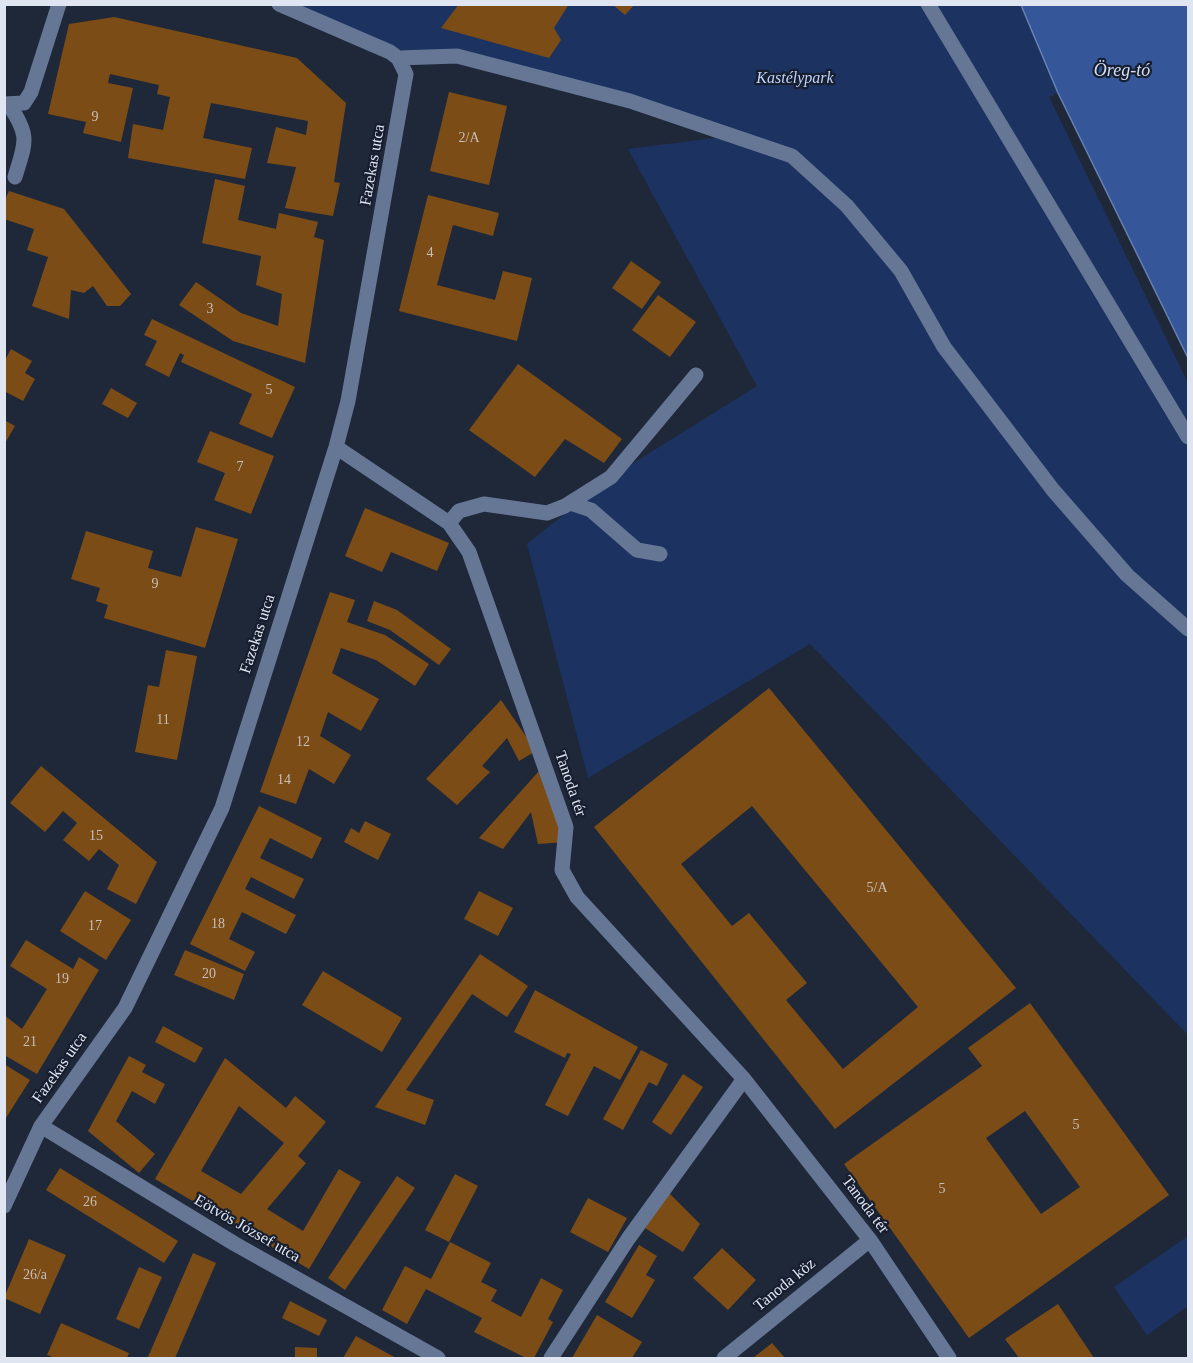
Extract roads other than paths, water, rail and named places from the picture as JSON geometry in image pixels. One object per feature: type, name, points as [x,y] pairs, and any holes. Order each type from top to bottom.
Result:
[{"type":"street","points":[[7,105],[24,103],[31,92],[59,4]]},
{"type":"street","points":[[279,4],[370,43],[398,58],[457,56],[630,101],[792,156],[847,206],[901,272],[945,347],[1053,490],[1127,575],[1188,629]]},
{"type":"street","points":[[928,4],[1188,437]]},
{"type":"street","name":"Fazekas utca","points":[[4,1206],[41,1126],[125,1008],[222,808],[336,447],[348,401],[406,86],[406,74],[398,58]]},
{"type":"street","points":[[7,105],[21,122],[26,139],[15,177]]},
{"type":"street","points":[[449,523],[459,511],[484,504],[547,513],[570,503],[611,477],[696,375]]},
{"type":"street","name":"Tanoda tér","points":[[336,447],[449,523],[469,552],[566,827],[562,870],[577,897],[744,1079],[870,1240],[949,1359]]},
{"type":"street","points":[[570,503],[591,510],[637,550],[660,554]]},
{"type":"street","points":[[551,1359],[628,1239],[744,1079]]},
{"type":"street","name":"Eötvös József utca","points":[[41,1126],[235,1244],[438,1359]]},
{"type":"street","name":"Tanoda köz","points":[[724,1359],[870,1240]]},
{"type":"water","name":"Öreg-tó","points":[[1021,5],[1188,5],[1188,358],[1058,93]]},
{"type":"park label","name":"Kastélypark","points":[[795,79]]}]
